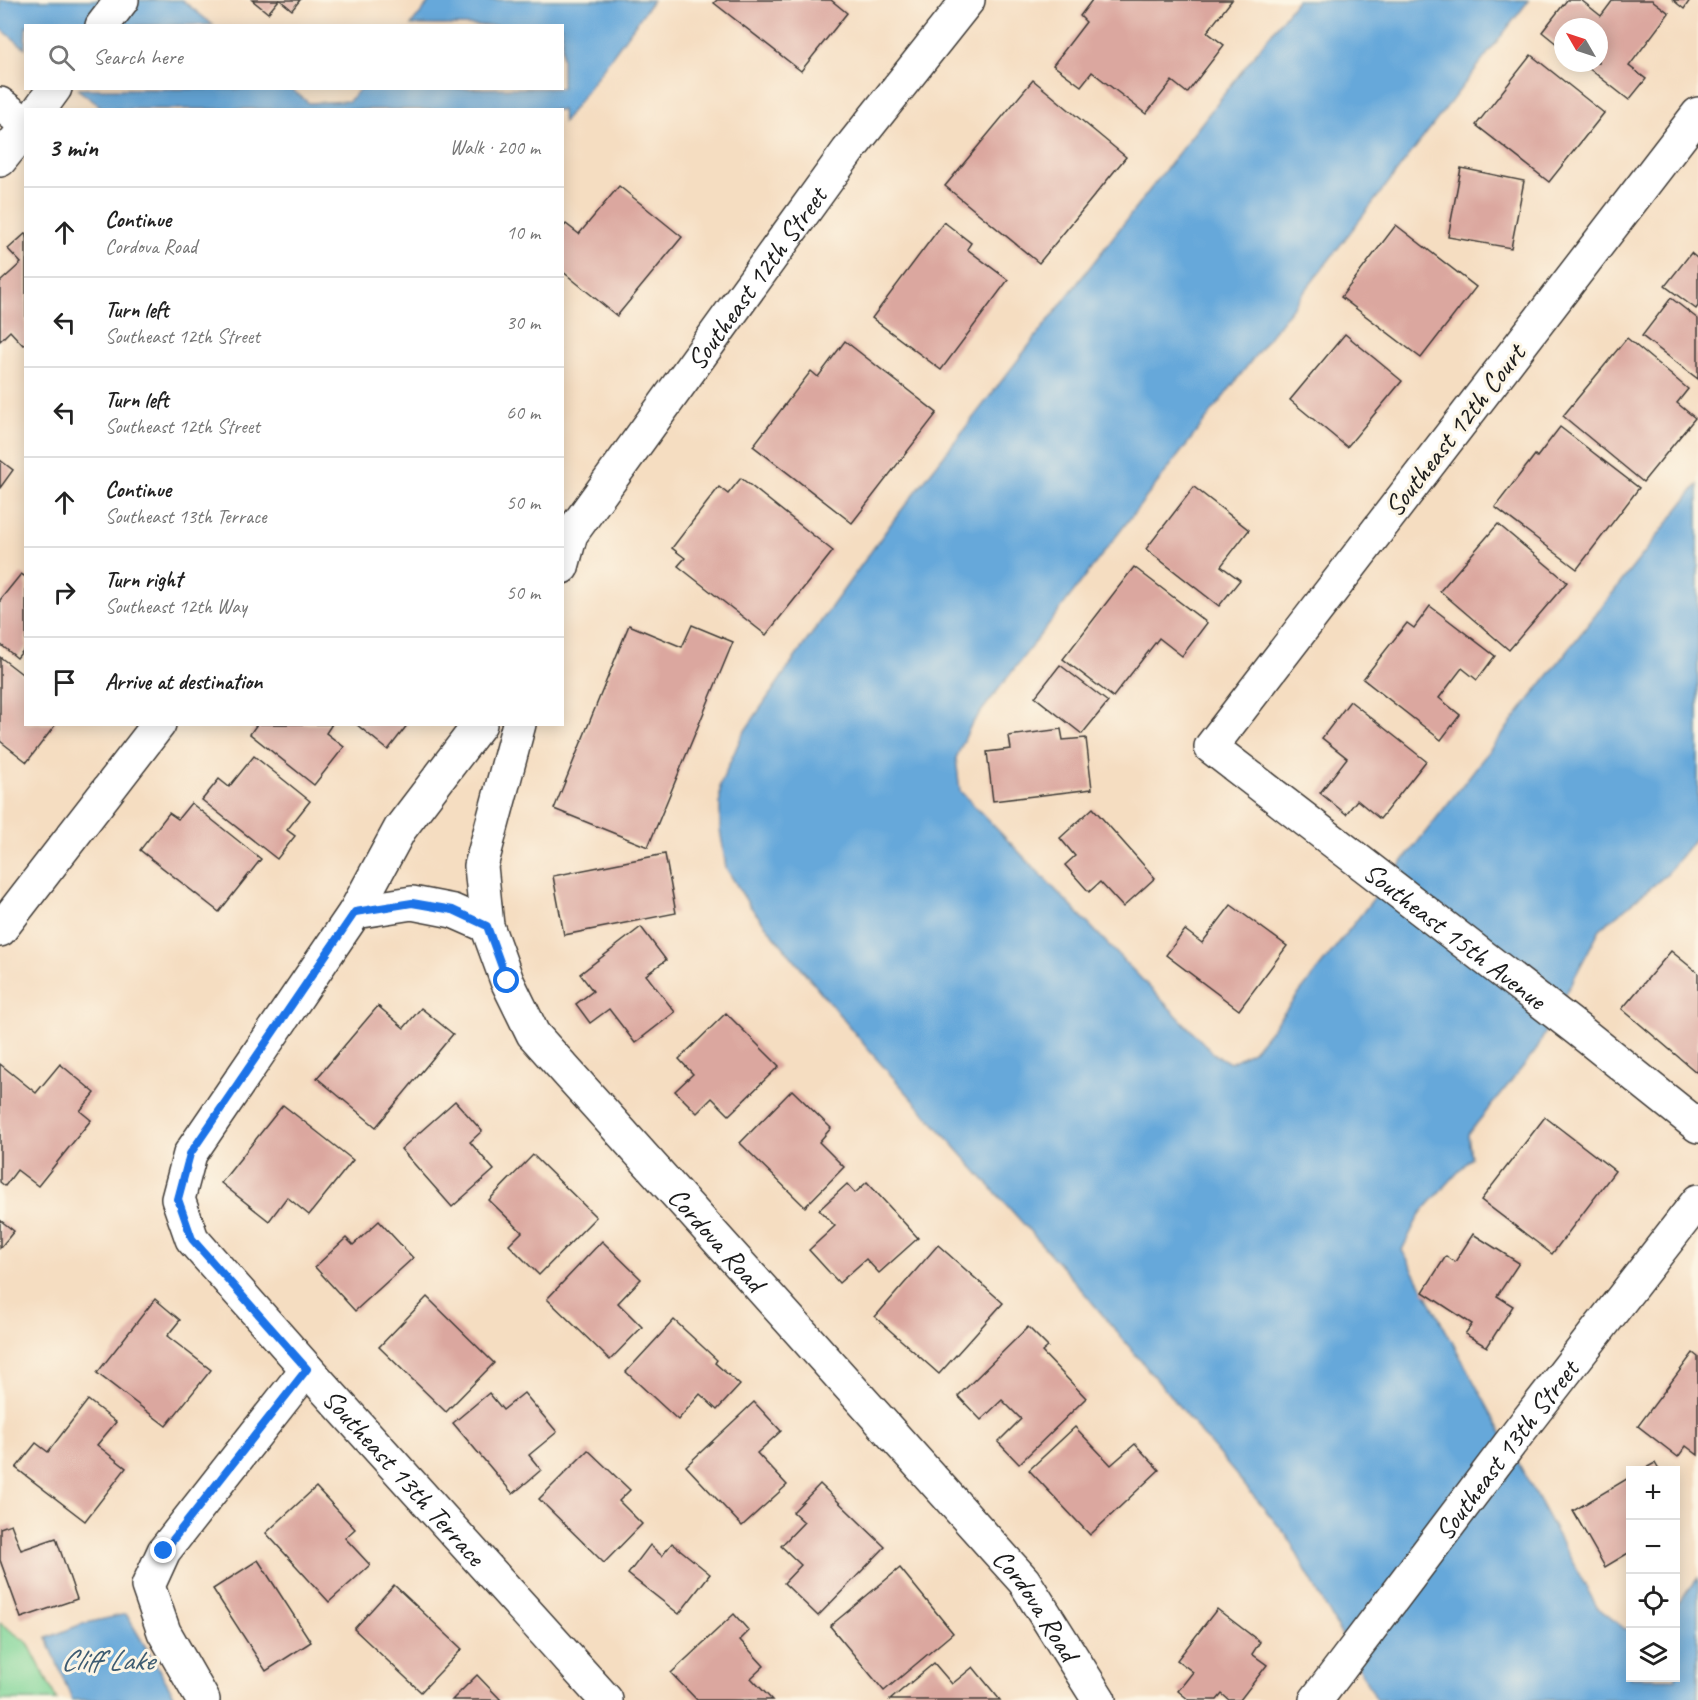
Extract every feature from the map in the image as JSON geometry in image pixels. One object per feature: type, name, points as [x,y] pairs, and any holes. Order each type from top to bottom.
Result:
[{"type":"street","points":[[104,24],[122,0]]},
{"type":"street","name":"Southeast 12th Street","points":[[564,553],[567,531],[848,151],[968,0]]},
{"type":"street","points":[[0,104],[24,124]]},
{"type":"street","name":"Southeast 12th Court","points":[[1211,747],[1698,114]]},
{"type":"street","points":[[0,160],[24,129]]},
{"type":"street","points":[[0,930],[157,726]]},
{"type":"street","points":[[355,912],[400,829],[478,726]]},
{"type":"street","name":"Cordova Road","points":[[518,726],[481,866],[487,926],[507,981],[533,1034],[1024,1581],[1099,1700]]},
{"type":"street","name":"Southeast 15th Avenue","points":[[1211,747],[1577,1029],[1698,1126]]},
{"type":"street","points":[[355,912],[412,903],[453,910],[487,926]]},
{"type":"street","name":"Southeast 13th Terrace","points":[[355,912],[190,1154],[178,1199],[192,1239],[606,1700]]},
{"type":"street","name":"Southeast 13th Street","points":[[1322,1692],[1521,1429],[1698,1201]]},
{"type":"street","points":[[203,1700],[164,1632],[148,1586],[164,1551],[307,1369]]},
{"type":"green space","points":[[0,1623],[28,1643],[57,1700],[0,1700]]},
{"type":"water","points":[[0,0],[182,0],[212,24],[24,24],[24,47],[0,28]]},
{"type":"water","points":[[431,0],[653,0],[564,122],[564,108],[103,108],[78,90],[292,90],[309,103],[349,101],[359,90],[564,90],[564,24],[412,24]]},
{"type":"water","points":[[1297,0],[1529,0],[971,725],[956,758],[960,791],[1214,1054],[1230,1063],[1253,1051],[1273,1027],[1698,484],[1698,835],[1666,875],[1600,929],[1535,1052],[1468,1134],[1471,1158],[1420,1214],[1402,1250],[1597,1607],[1626,1629],[1626,1682],[1680,1682],[1680,1601],[1698,1578],[1698,1700],[1377,1700],[1287,1536],[1076,1283],[867,1048],[749,905],[726,868],[720,829],[720,785],[742,735],[893,521]]},
{"type":"water","name":"Cliff Lake","points":[[126,1614],[177,1700],[72,1700],[47,1638],[82,1624]]},
{"type":"building","points":[[252,0],[279,0],[268,13]]},
{"type":"building","points":[[280,0],[300,0],[292,10]]},
{"type":"building","points":[[717,0],[831,0],[847,13],[801,71],[714,3]]},
{"type":"building","points":[[1092,0],[1232,0],[1207,32],[1224,45],[1187,93],[1172,81],[1146,114],[1092,72],[1081,86],[1053,65],[1086,22],[1080,16]]},
{"type":"building","points":[[1567,0],[1581,0],[1601,16],[1613,0],[1652,0],[1669,13],[1629,66],[1646,79],[1629,100],[1593,72],[1608,72],[1608,18],[1554,18],[1554,42],[1542,32]]},
{"type":"building","points":[[1673,0],[1690,0],[1684,9]]},
{"type":"building","points":[[1531,55],[1604,113],[1549,182],[1476,125]]},
{"type":"building","points":[[1033,80],[1126,157],[1039,263],[945,186]]},
{"type":"building","points":[[1461,168],[1524,181],[1511,248],[1448,237]]},
{"type":"building","points":[[619,186],[682,237],[617,316],[564,273],[564,226],[566,224],[579,234]]},
{"type":"building","points":[[944,222],[971,243],[967,249],[1008,280],[941,370],[872,318]]},
{"type":"building","points":[[1396,225],[1476,287],[1421,358],[1341,297]]},
{"type":"building","points":[[24,235],[23,345],[10,331],[0,341],[0,282],[21,263],[8,249]]},
{"type":"building","points":[[1691,253],[1698,259],[1698,306],[1696,309],[1665,286]]},
{"type":"building","points":[[1671,298],[1698,319],[1698,379],[1642,336]]},
{"type":"building","points":[[1345,334],[1402,381],[1347,447],[1290,400]]},
{"type":"building","points":[[1627,338],[1688,389],[1677,403],[1695,418],[1643,482],[1563,416]]},
{"type":"building","points":[[845,341],[937,413],[852,523],[753,446],[811,371],[818,377]]},
{"type":"building","points":[[1560,427],[1639,488],[1577,569],[1495,507]]},
{"type":"building","points":[[0,460],[13,470],[0,488]]},
{"type":"building","points":[[741,478],[833,551],[766,635],[678,566],[685,558],[672,548],[719,487],[728,494]]},
{"type":"building","points":[[1194,487],[1249,530],[1221,566],[1240,580],[1219,606],[1146,549]]},
{"type":"building","points":[[1498,524],[1567,582],[1509,650],[1440,591]]},
{"type":"building","points":[[1134,567],[1207,623],[1182,656],[1159,638],[1113,697],[1063,659]]},
{"type":"building","points":[[21,574],[24,576],[24,649],[17,658],[0,644],[0,600]]},
{"type":"building","points":[[1430,606],[1495,656],[1477,680],[1462,668],[1439,698],[1460,715],[1441,740],[1363,679],[1407,623],[1414,628]]},
{"type":"building","points":[[629,625],[682,647],[692,625],[733,642],[648,847],[554,809]]},
{"type":"building","points":[[0,657],[24,675],[24,726],[54,726],[27,762],[0,741]]},
{"type":"building","points":[[1060,665],[1108,702],[1082,734],[1035,697]]},
{"type":"building","points":[[1350,701],[1426,761],[1380,819],[1357,800],[1346,814],[1320,793],[1347,758],[1322,738]]},
{"type":"building","points":[[256,726],[331,726],[326,733],[344,747],[314,785],[250,734]]},
{"type":"building","points":[[358,726],[406,726],[388,750]]},
{"type":"building","points":[[1061,729],[1063,740],[1086,738],[1092,789],[993,801],[987,752],[1011,749],[1009,736]]},
{"type":"building","points":[[254,756],[310,801],[287,830],[295,836],[277,859],[202,800],[219,779],[229,787]]},
{"type":"building","points":[[191,803],[261,859],[219,912],[140,850],[169,813],[178,819]]},
{"type":"building","points":[[1093,808],[1155,878],[1123,907],[1100,882],[1089,892],[1065,865],[1075,856],[1060,838]]},
{"type":"building","points":[[665,854],[676,913],[564,935],[553,876]]},
{"type":"building","points":[[1231,905],[1287,946],[1239,1010],[1166,955],[1185,930],[1202,943]]},
{"type":"building","points":[[641,927],[666,960],[646,975],[675,1012],[635,1043],[609,1009],[590,1023],[576,1004],[593,991],[580,974]]},
{"type":"building","points":[[1671,951],[1698,973],[1698,1070],[1696,1072],[1622,1009]]},
{"type":"building","points":[[378,1006],[404,1028],[421,1008],[453,1034],[376,1127],[317,1078]]},
{"type":"building","points":[[726,1013],[779,1066],[729,1115],[712,1098],[697,1113],[675,1091],[693,1074],[679,1059]]},
{"type":"building","points":[[0,1064],[36,1093],[60,1064],[95,1093],[80,1111],[91,1120],[38,1186],[17,1170],[5,1186],[0,1182]]},
{"type":"building","points":[[792,1090],[831,1128],[819,1142],[844,1167],[805,1207],[740,1143]]},
{"type":"building","points":[[455,1101],[482,1131],[470,1142],[494,1170],[452,1207],[401,1149]]},
{"type":"building","points":[[283,1105],[353,1160],[309,1215],[287,1197],[269,1221],[221,1183]]},
{"type":"building","points":[[1545,1117],[1615,1171],[1552,1254],[1481,1200]]},
{"type":"building","points":[[533,1155],[596,1217],[539,1275],[509,1245],[522,1232],[489,1200]]},
{"type":"building","points":[[867,1182],[918,1238],[879,1273],[866,1259],[839,1283],[809,1250],[835,1226],[819,1210],[847,1184],[855,1193]]},
{"type":"building","points":[[0,1220],[14,1231],[0,1248]]},
{"type":"building","points":[[379,1221],[413,1258],[355,1311],[315,1267],[346,1238],[353,1245]]},
{"type":"building","points":[[1473,1234],[1519,1263],[1497,1296],[1513,1306],[1487,1347],[1465,1334],[1472,1324],[1423,1292],[1446,1256],[1455,1262]]},
{"type":"building","points":[[602,1241],[641,1279],[618,1303],[642,1327],[610,1360],[547,1299]]},
{"type":"building","points":[[938,1245],[1003,1303],[939,1374],[875,1317]]},
{"type":"building","points":[[427,1297],[494,1363],[446,1412],[379,1347]]},
{"type":"building","points":[[155,1299],[180,1320],[167,1336],[211,1370],[166,1426],[97,1373]]},
{"type":"building","points":[[674,1320],[717,1360],[715,1363],[740,1385],[717,1410],[700,1394],[678,1420],[626,1372]]},
{"type":"building","points":[[1028,1327],[1048,1347],[1042,1352],[1086,1398],[1019,1464],[998,1442],[1021,1419],[1002,1400],[981,1420],[958,1396]]},
{"type":"building","points":[[1693,1353],[1698,1357],[1698,1455],[1686,1446],[1678,1457],[1638,1426]]},
{"type":"building","points":[[489,1393],[503,1410],[524,1393],[557,1432],[529,1455],[541,1470],[513,1494],[453,1423]]},
{"type":"building","points":[[88,1400],[116,1422],[97,1445],[126,1468],[85,1521],[16,1468],[36,1443],[48,1452]]},
{"type":"building","points":[[754,1402],[781,1431],[757,1453],[787,1485],[742,1526],[686,1466]]},
{"type":"building","points":[[1075,1427],[1111,1465],[1135,1444],[1159,1470],[1090,1535],[1029,1470]]},
{"type":"building","points":[[588,1450],[630,1490],[619,1501],[642,1524],[604,1563],[539,1499]]},
{"type":"building","points":[[1626,1479],[1626,1554],[1605,1567],[1573,1511]]},
{"type":"building","points":[[820,1484],[885,1547],[818,1616],[784,1583],[801,1565],[781,1546],[804,1522],[793,1512]]},
{"type":"building","points":[[316,1487],[355,1529],[345,1538],[370,1565],[329,1602],[266,1533]]},
{"type":"building","points":[[11,1524],[21,1550],[56,1538],[77,1599],[21,1618],[0,1560],[0,1528]]},
{"type":"building","points":[[672,1543],[710,1574],[679,1614],[628,1574],[650,1545],[662,1556]]},
{"type":"building","points":[[258,1560],[311,1642],[266,1671],[213,1589]]},
{"type":"building","points":[[900,1568],[953,1633],[884,1691],[830,1626]]},
{"type":"building","points":[[394,1585],[462,1649],[421,1692],[354,1629]]},
{"type":"building","points":[[1217,1609],[1260,1642],[1252,1654],[1267,1665],[1240,1700],[1229,1700],[1222,1694],[1217,1700],[1189,1700],[1178,1691],[1193,1672],[1177,1660]]},
{"type":"building","points":[[734,1614],[749,1631],[740,1640],[764,1666],[751,1678],[772,1700],[697,1700],[671,1673]]},
{"type":"building","points":[[934,1663],[952,1684],[973,1667],[1000,1700],[890,1700]]},
{"type":"building","points":[[477,1675],[501,1700],[452,1700]]},
{"type":"route","points":[[164,1551],[307,1369],[192,1239],[178,1199],[190,1154],[355,912],[412,903],[453,910],[487,926],[507,981]]}]
